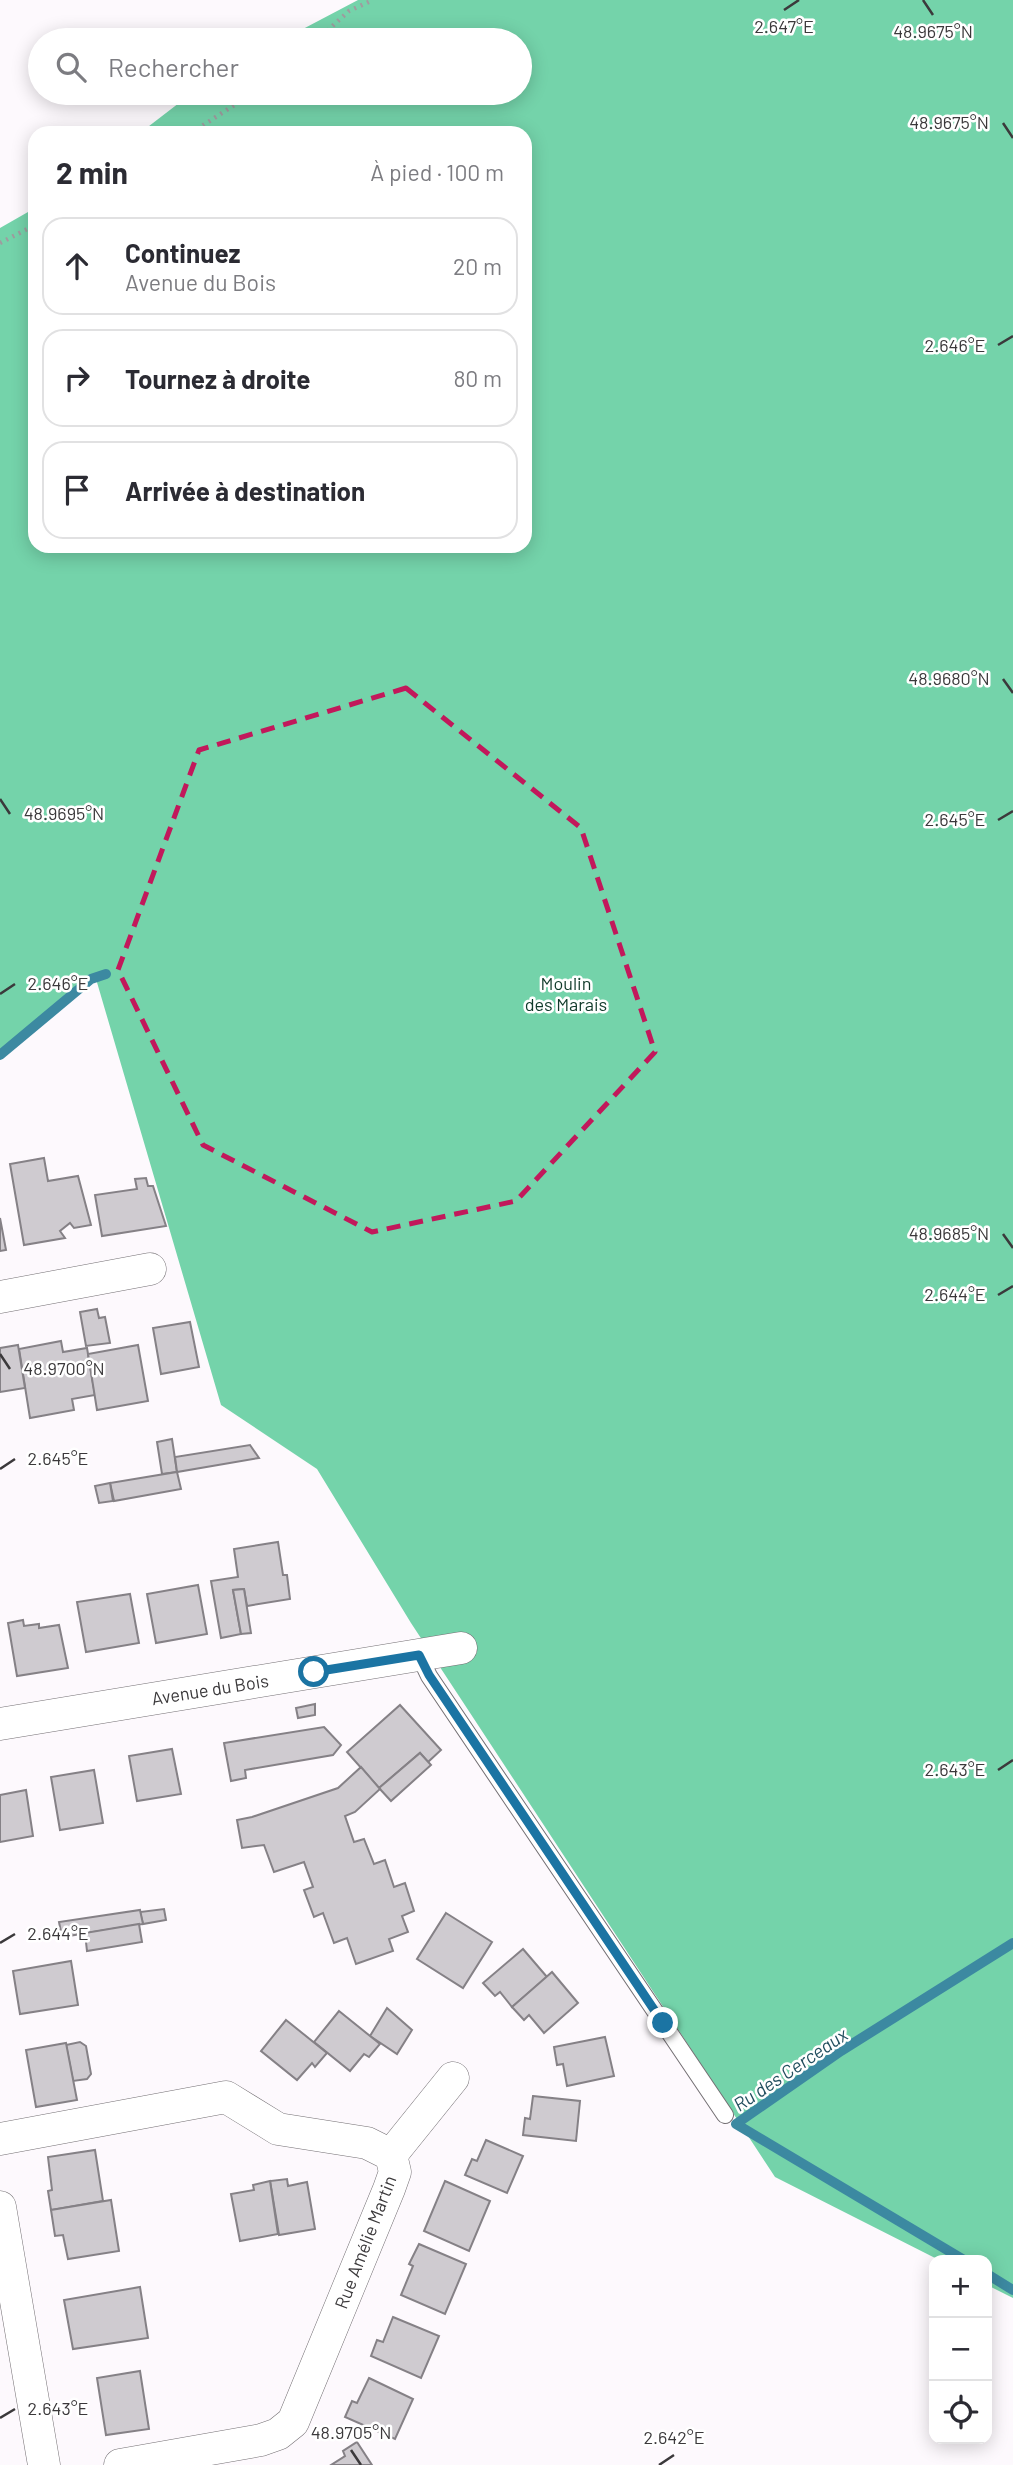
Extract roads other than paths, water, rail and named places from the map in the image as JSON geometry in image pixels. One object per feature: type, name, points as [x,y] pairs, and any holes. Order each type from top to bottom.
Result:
[{"type":"street","points":[[0,1297],[150,1269]]},
{"type":"street","name":"Avenue du Bois","points":[[0,1724],[461,1648]]},
{"type":"street","points":[[391,2155],[453,2078]]},
{"type":"street","name":"Rue Amélie Martin","points":[[0,2139],[226,2097],[278,2129],[367,2143],[391,2155],[395,2172],[389,2189],[293,2422],[278,2434],[261,2440],[120,2465]]},
{"type":"street","points":[[0,2207],[44,2465]]},
{"type":"lane","points":[[419,1655],[437,1687],[725,2115]]},
{"type":"waterway","points":[[0,1055],[91,979],[106,974]]},
{"type":"waterway","name":"Ru des Cerceaux","points":[[956,2255],[736,2124],[841,2051],[1013,1943]]},
{"type":"waterway","name":"Ru des Cerceaux","points":[[992,2277],[1013,2290]]},
{"type":"park label","name":"Moulin des Marais","points":[[566,993]]}]
